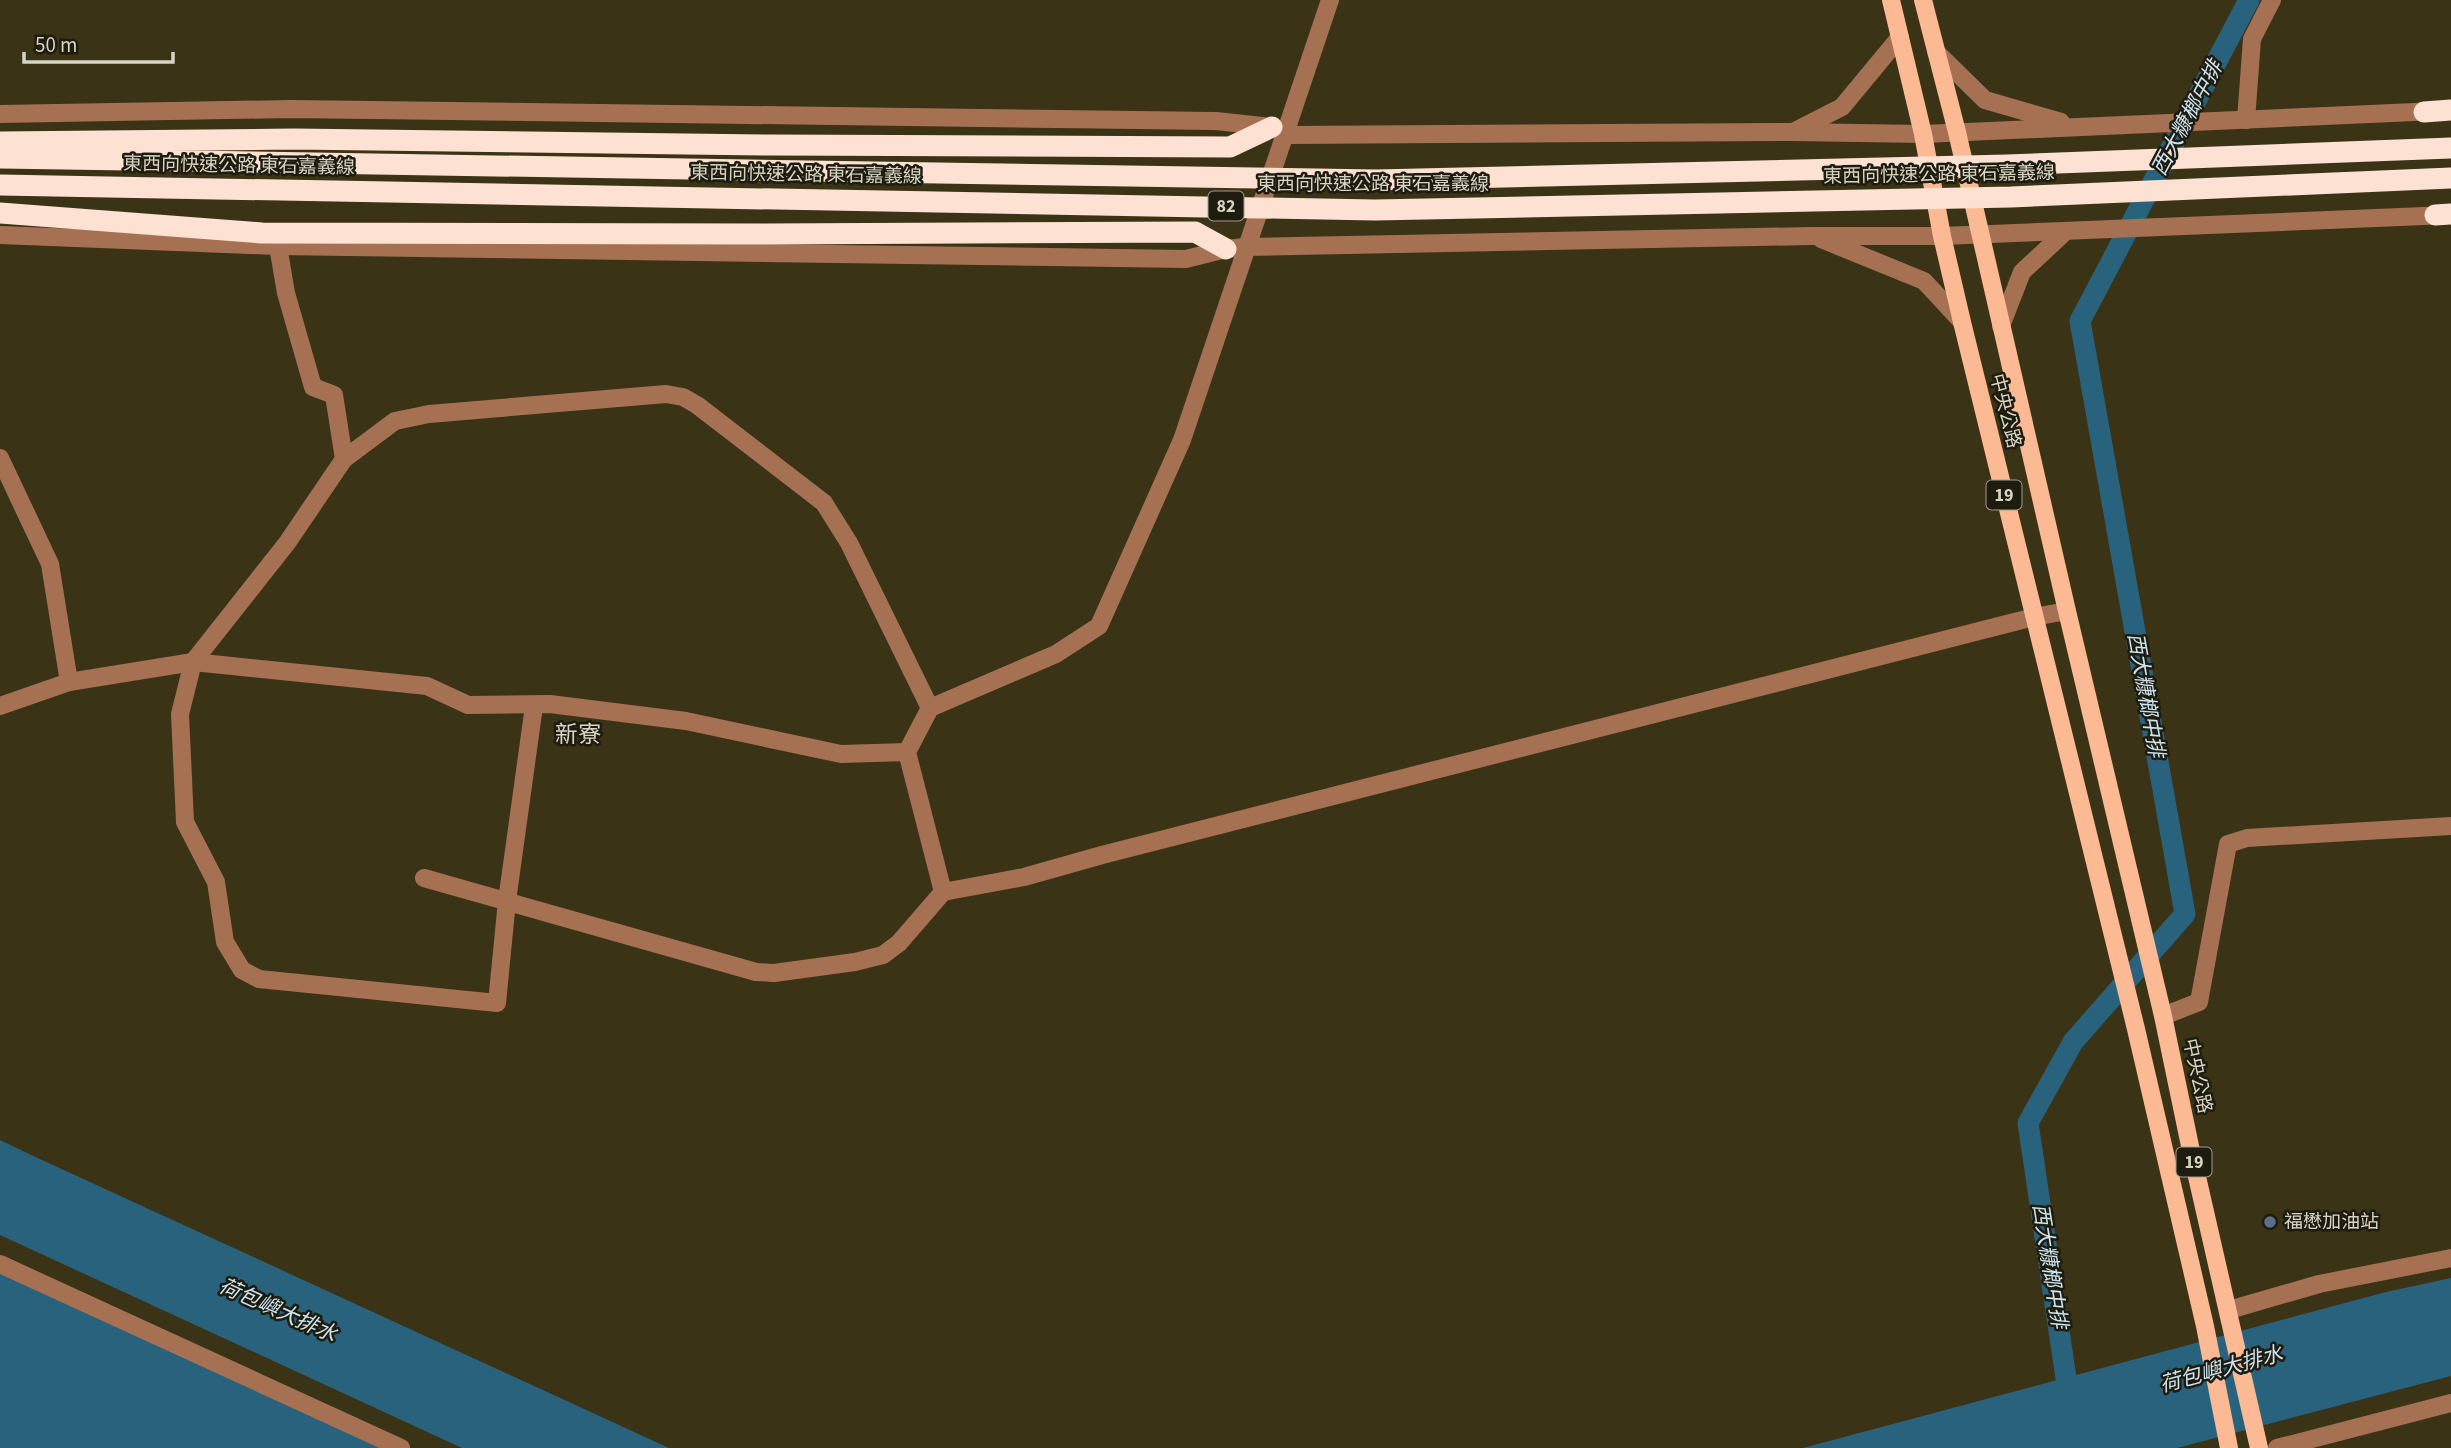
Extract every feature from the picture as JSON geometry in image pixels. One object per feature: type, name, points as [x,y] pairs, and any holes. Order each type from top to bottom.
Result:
[{"type":"highway","points":[[2424,112],[2451,110]]},
{"type":"highway","points":[[0,142],[294,139],[1230,147],[1279,131]]},
{"type":"highway","name":"東西向快速公路 東石嘉義線","points":[[0,158],[1376,180],[2007,165],[2451,148]]},
{"type":"highway","name":"東西向快速公路 東石嘉義線","points":[[0,184],[1375,210],[2011,197],[2451,178]]},
{"type":"highway","points":[[0,213],[262,233],[1195,232],[1236,248]]},
{"type":"main road","name":"中央公路","points":[[1891,0],[1923,134],[1942,236],[1962,322],[2133,1016],[2205,1326],[2228,1445]]},
{"type":"main road","name":"中央公路","points":[[1923,0],[1957,132],[2231,1316]]},
{"type":"main road","name":"19","points":[[2231,1316],[2258,1442]]},
{"type":"street","points":[[943,892],[907,752],[930,708],[1056,654],[1099,626],[1182,440],[1236,248],[1330,0]]},
{"type":"street","points":[[2246,120],[2252,39],[2273,0]]},
{"type":"street","points":[[1793,132],[1842,107],[1899,37]]},
{"type":"street","points":[[1936,52],[1985,100],[2081,127]]},
{"type":"street","points":[[0,114],[291,109],[1216,121],[1279,131],[1923,134],[2424,112]]},
{"type":"street","points":[[0,235],[278,246],[1186,259],[1236,248],[1811,236],[1942,236],[2446,214]]},
{"type":"street","points":[[2001,326],[2022,272],[2072,230]]},
{"type":"street","points":[[1811,236],[1924,281],[1962,322]]},
{"type":"street","points":[[278,246],[286,293],[313,387],[334,395],[344,459]]},
{"type":"street","points":[[534,706],[507,901],[497,1003],[259,979],[242,970],[225,942],[216,882],[185,822],[180,714],[193,662],[287,543],[344,459],[395,421],[429,414],[666,394],[683,397],[824,503],[849,543],[930,708]]},
{"type":"street","points":[[0,458],[50,564],[69,682]]},
{"type":"street","points":[[424,878],[746,970],[774,972],[855,962],[883,955],[899,943],[943,892],[1024,877],[2034,617],[2067,611]]},
{"type":"street","points":[[0,706],[69,682],[193,662],[427,686],[468,705],[550,704],[686,721],[841,754],[907,752]]},
{"type":"street","points":[[2161,1008],[2199,1002],[2228,844],[2247,838],[2451,826]]},
{"type":"street","points":[[2231,1316],[2319,1284],[2451,1258]]},
{"type":"street","points":[[0,1264],[401,1448]]},
{"type":"street","points":[[2277,1448],[2451,1403]]},
{"type":"water","name":"荷包嶼大排水","points":[[0,1140],[669,1448],[462,1448],[0,1235]]},
{"type":"water","points":[[0,1273],[385,1448],[0,1448]]},
{"type":"water","name":"荷包嶼大排水","points":[[2451,1278],[2451,1376],[2177,1448],[1803,1448],[2386,1292]]},
{"type":"waterway","name":"西大糠榔中排","points":[[2066,1378],[2028,1123],[2073,1042],[2185,914],[2080,321],[2249,0]]},
{"type":"place","name":"福懋加油站","points":[[2270,1222]]},
{"type":"district","name":"新寮","points":[[578,734]]}]
